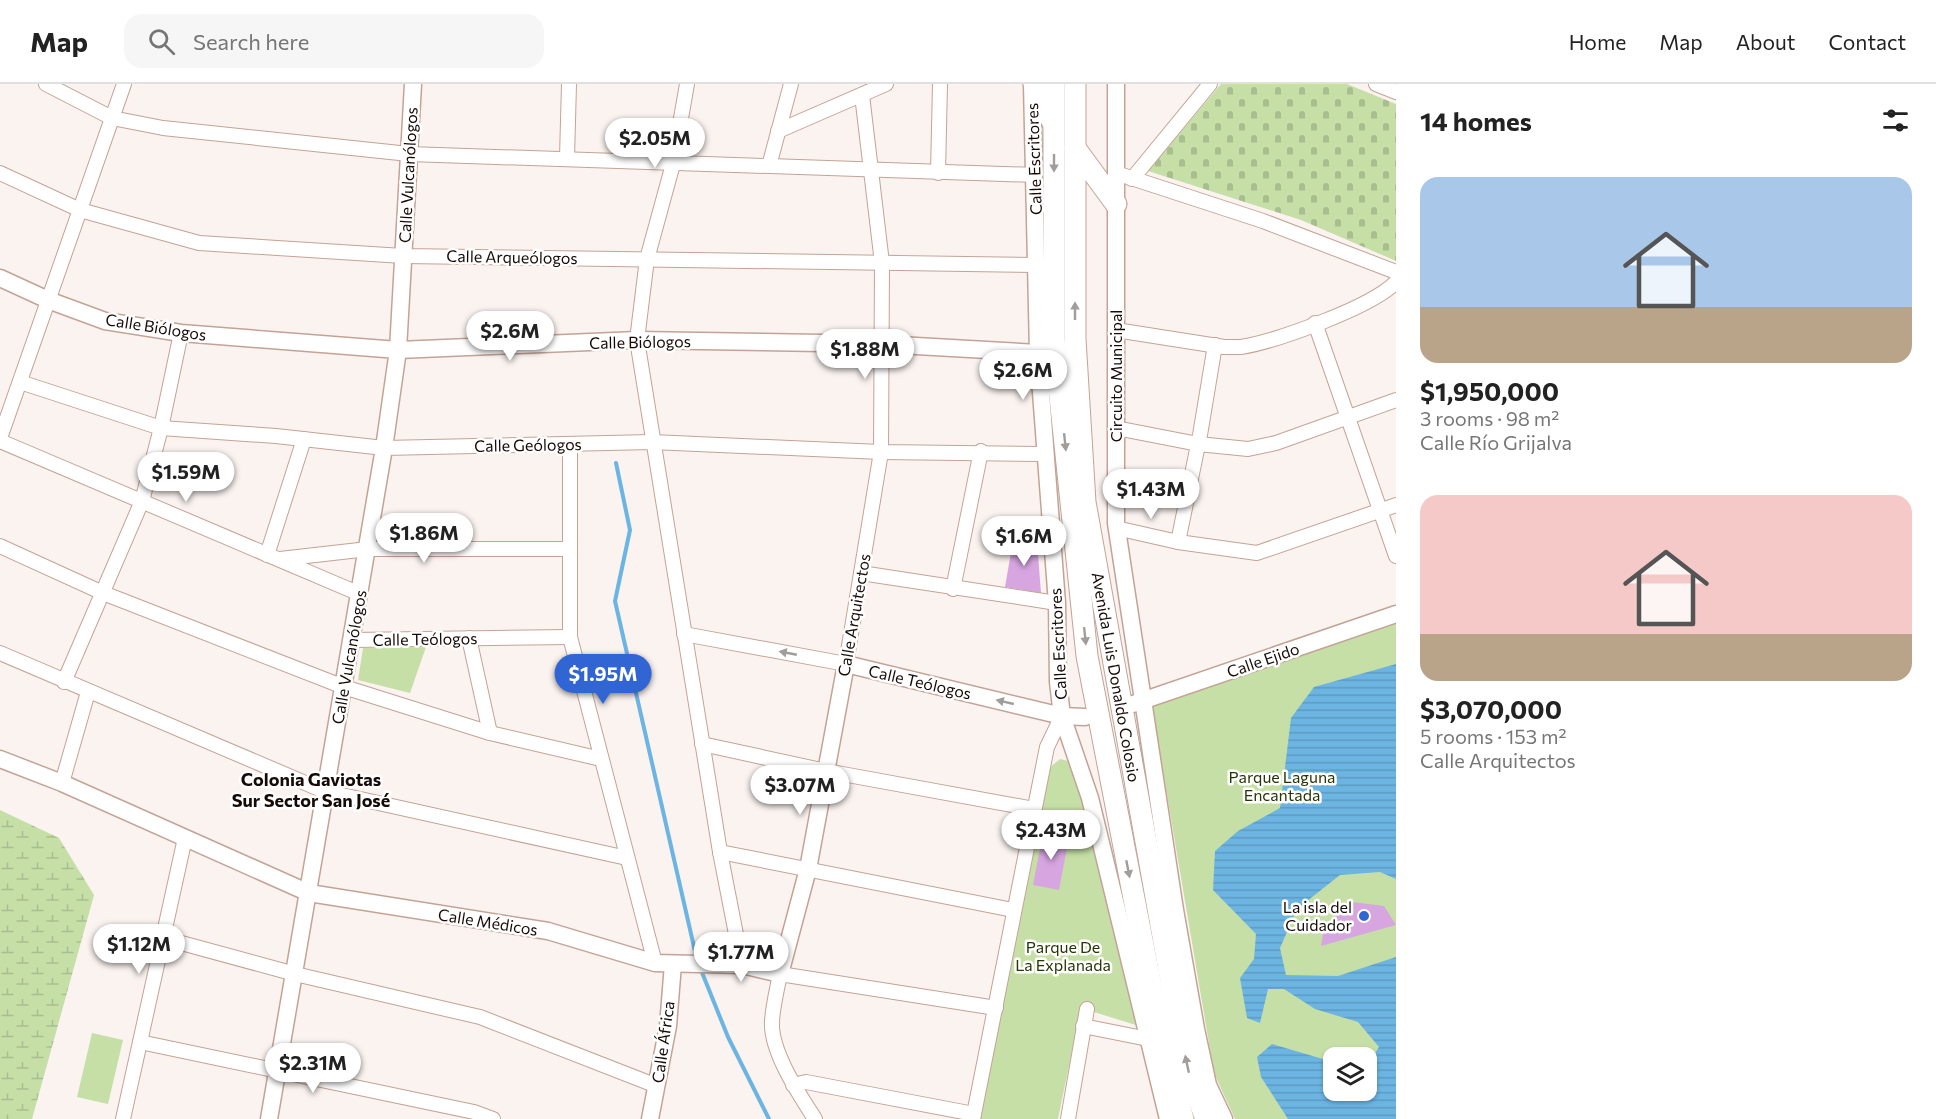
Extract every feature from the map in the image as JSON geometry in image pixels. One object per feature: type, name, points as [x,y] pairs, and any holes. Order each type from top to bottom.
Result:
[{"type":"main road","points":[[1033,84],[1054,126]]},
{"type":"main road","name":"Avenida Luis Donaldo Colosio","points":[[1054,84],[1054,339],[1087,656],[1162,1043],[1183,1119]]},
{"type":"main road","name":"Avenida Luis Donaldo Colosio","points":[[1075,84],[1075,339],[1085,502],[1180,1031],[1189,1073],[1206,1119]]},
{"type":"main road","points":[[1075,148],[1116,204]]},
{"type":"street","points":[[46,84],[112,118],[163,128],[409,154],[1035,175]]},
{"type":"street","points":[[124,84],[20,382],[6,398],[0,439],[360,594]]},
{"type":"street","name":"Calle Vulcanólogos","points":[[269,1119],[309,893],[324,791],[368,549],[398,350],[413,84]]},
{"type":"street","points":[[567,158],[569,84]]},
{"type":"street","points":[[687,84],[673,164],[647,260],[637,340],[720,852],[742,965]]},
{"type":"street","points":[[769,166],[791,84]]},
{"type":"street","points":[[778,132],[886,84]]},
{"type":"street","points":[[938,173],[940,84]]},
{"type":"street","name":"Calle Escritores","points":[[1033,84],[1038,353],[1057,603],[1058,682],[1062,716],[1090,798],[1168,1119]]},
{"type":"street","name":"Circuito Municipal","points":[[1116,84],[1124,176],[1116,204],[1116,528],[1136,703]]},
{"type":"street","points":[[1210,84],[1124,176],[1263,221],[1396,272]]},
{"type":"street","points":[[1376,84],[1396,92]]},
{"type":"street","name":"Calle Arquitectos","points":[[815,1119],[793,1085],[776,1044],[772,1023],[780,974],[808,869],[846,664],[881,452],[882,263],[862,95]]},
{"type":"street","name":"Calle Arqueólogos","points":[[0,173],[80,210],[199,243],[403,256],[1037,265]]},
{"type":"street","name":"Calle Biólogos","points":[[0,278],[48,300],[105,321],[181,333],[398,350],[637,340],[881,344],[1038,353]]},
{"type":"street","points":[[1116,330],[1224,347],[1249,345],[1370,302],[1396,282]]},
{"type":"street","points":[[1315,322],[1396,556]]},
{"type":"street","points":[[64,682],[142,501],[161,428],[181,333]]},
{"type":"street","points":[[1178,542],[1215,345]]},
{"type":"street","name":"Calle Geólogos","points":[[20,382],[161,428],[304,439],[384,448],[652,442],[881,452],[981,451],[1044,454]]},
{"type":"street","points":[[1116,428],[1232,449],[1258,448],[1396,400]]},
{"type":"street","points":[[272,557],[304,439]]},
{"type":"street","points":[[570,444],[570,638],[655,963]]},
{"type":"street","points":[[953,589],[981,451]]},
{"type":"street","points":[[1116,528],[1178,542],[1257,553],[1396,505]]},
{"type":"street","points":[[0,546],[103,593],[344,687],[490,733],[601,759]]},
{"type":"street","points":[[272,557],[368,549],[570,549]]},
{"type":"street","points":[[861,573],[953,589],[1057,603]]},
{"type":"street","name":"Calle Ejido","points":[[1136,703],[1396,614]]},
{"type":"street","name":"Calle Teólogos","points":[[684,634],[846,664],[1062,716],[1085,717]]},
{"type":"street","points":[[469,638],[490,733]]},
{"type":"street","name":"Calle Teólogos","points":[[352,640],[570,638]]},
{"type":"street","points":[[0,653],[324,791],[627,858]]},
{"type":"street","points":[[62,783],[88,692]]},
{"type":"street","name":"Avenida Luis Donaldo Colosio","points":[[1136,703],[1198,1040],[1208,1085],[1224,1119]]},
{"type":"street","points":[[793,1085],[806,1082],[974,1116],[1047,747],[1062,716]]},
{"type":"street","points":[[702,744],[826,771],[1034,810]]},
{"type":"street","points":[[1047,747],[1073,745]]},
{"type":"street","name":"Calle Médicos","points":[[0,759],[62,783],[309,893],[548,932],[655,963],[742,965],[780,974],[996,1008]]},
{"type":"street","points":[[123,1119],[185,838]]},
{"type":"street","points":[[720,852],[1013,910]]},
{"type":"street","points":[[163,938],[295,975],[480,1017],[657,1086]]},
{"type":"street","name":"Calle África","points":[[650,1119],[681,964]]},
{"type":"street","points":[[1068,1119],[1087,1010]]},
{"type":"street","points":[[1083,1026],[1148,1039]]},
{"type":"street","points":[[140,1042],[474,1112],[493,1119]]},
{"type":"green space","points":[[1221,84],[1347,84],[1396,104],[1396,261],[1301,220],[1148,171]]},
{"type":"green space","name":"Parque Laguna Encantada","points":[[1396,623],[1396,1119],[1235,1119],[1214,1073],[1152,706]]},
{"type":"green space","points":[[426,647],[410,693],[358,680],[363,648]]},
{"type":"green space","name":"Parque De La Explanada","points":[[1060,759],[1072,762],[1089,812],[1117,946],[1139,1026],[1081,1008],[1058,1119],[977,1119],[1049,768]]},
{"type":"green space","points":[[0,810],[59,838],[94,895],[32,1119],[0,1119]]},
{"type":"green space","points":[[92,1033],[123,1040],[108,1104],[77,1097]]},
{"type":"water","points":[[1396,664],[1396,879],[1380,872],[1340,875],[1297,909],[1280,948],[1286,975],[1338,976],[1396,957],[1396,1119],[1288,1119],[1261,1077],[1257,1057],[1272,1044],[1323,1059],[1323,1101],[1377,1101],[1377,1050],[1379,1047],[1358,1022],[1315,1009],[1284,989],[1268,989],[1260,1023],[1247,1018],[1240,978],[1254,959],[1256,934],[1213,890],[1215,851],[1238,831],[1280,808],[1291,718],[1314,687]]},
{"type":"building","points":[[1013,541],[1037,542],[1041,593],[1005,587]]},
{"type":"building","points":[[1043,833],[1069,837],[1059,890],[1033,885]]},
{"type":"building","name":"La isla del Cuidador","points":[[1352,902],[1384,906],[1396,925],[1321,946],[1324,928]]},
{"type":"waterway","points":[[616,463],[630,530],[615,601],[697,960]]},
{"type":"waterway","points":[[701,970],[728,1037],[769,1119]]},
{"type":"place","name":"La isla del Cuidador","points":[[1364,916]]},
{"type":"district","name":"Colonia Gaviotas Sur Sector San José","points":[[311,790]]}]
